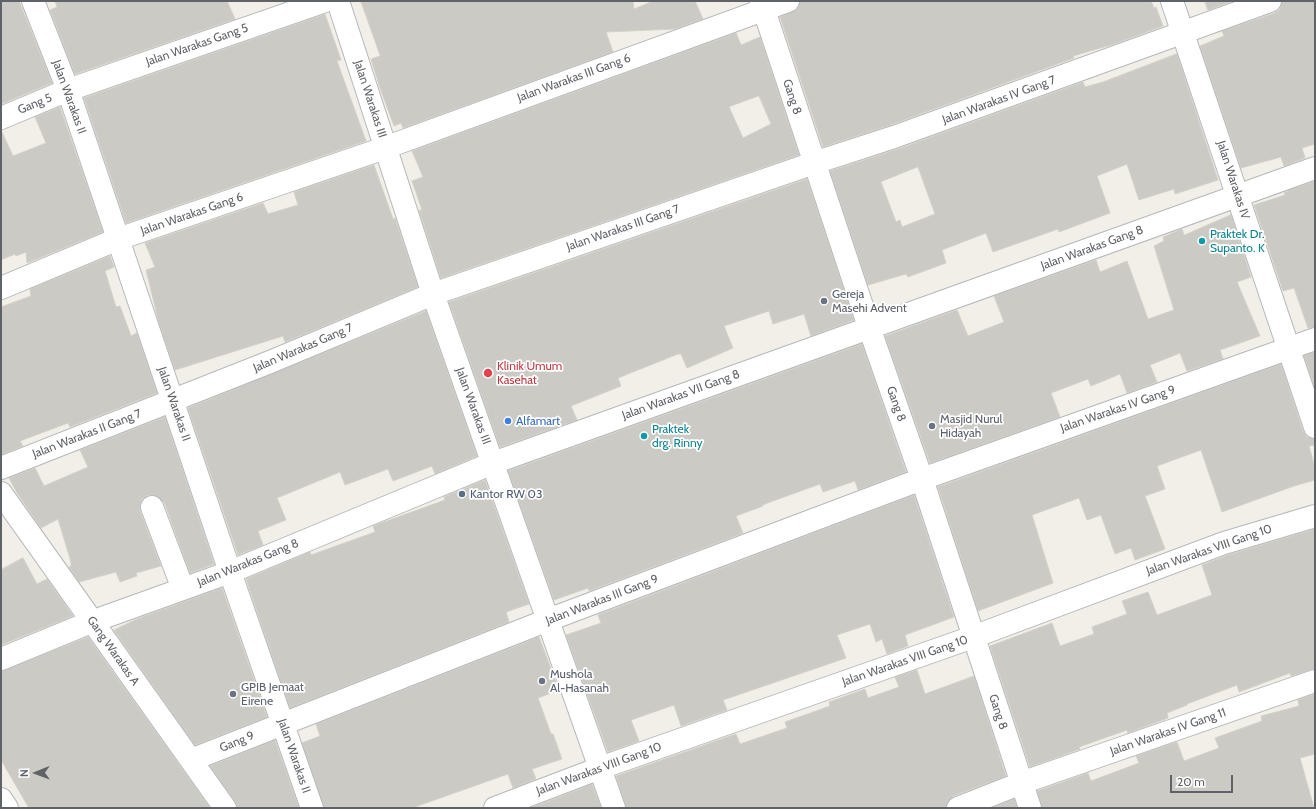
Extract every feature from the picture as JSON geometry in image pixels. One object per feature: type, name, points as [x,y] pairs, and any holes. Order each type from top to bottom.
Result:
[{"type":"street","name":"Jalan Warakas II","points":[[33,1],[68,90],[174,401],[230,572],[312,808]]},
{"type":"street","name":"Jalan Warakas Gang 5","points":[[68,90],[325,1]]},
{"type":"street","name":"Jalan Warakas III","points":[[338,1],[433,294],[614,808]]},
{"type":"street","name":"Jalan Warakas III Gang 6","points":[[385,146],[762,5],[788,1]]},
{"type":"street","name":"Jalan Warakas IV","points":[[1172,1],[1315,427]]},
{"type":"street","points":[[1184,34],[1218,19],[1270,1]]},
{"type":"street","name":"Gang 8","points":[[762,5],[869,327],[922,479],[1030,808]]},
{"type":"street","name":"Jalan Warakas IV Gang 7","points":[[814,163],[894,137],[1184,34]]},
{"type":"street","name":"Gang 5","points":[[1,118],[68,90]]},
{"type":"street","name":"Jalan Warakas Gang 6","points":[[1,288],[118,239],[385,146]]},
{"type":"street","name":"Jalan Warakas III Gang 7","points":[[433,294],[814,163]]},
{"type":"street","name":"Jalan Warakas Gang 8","points":[[869,327],[1315,168]]},
{"type":"street","name":"Jalan Warakas Gang 7","points":[[174,401],[433,294]]},
{"type":"street","name":"Jalan Warakas VII Gang 8","points":[[493,463],[869,327]]},
{"type":"street","name":"Jalan Warakas IV Gang 9","points":[[922,479],[1315,339]]},
{"type":"street","name":"Jalan Warakas II Gang 7","points":[[1,468],[174,401]]},
{"type":"street","name":"Jalan Warakas Gang 8","points":[[1,659],[91,622],[230,572],[493,463]]},
{"type":"street","name":"Jalan Warakas III Gang 9","points":[[282,723],[548,620],[922,479]]},
{"type":"street","name":"Gang Warakas A","points":[[1,493],[85,611],[91,622],[225,808]]},
{"type":"street","points":[[152,507],[182,589]]},
{"type":"street","name":"Jalan Warakas VIII Gang 10","points":[[495,808],[600,768],[974,637],[1224,543],[1315,516]]},
{"type":"street","name":"Jalan Warakas IV Gang 11","points":[[958,808],[1022,783],[1315,681]]},
{"type":"street","name":"Gang 9","points":[[191,760],[282,723]]},
{"type":"street","points":[[1,799],[7,808]]},
{"type":"building","points":[[1,1],[19,1],[52,83],[1,104]]},
{"type":"building","points":[[55,1],[227,1],[235,19],[75,74],[50,10],[57,7]]},
{"type":"building","points":[[361,1],[633,1],[634,9],[653,1],[695,1],[703,19],[675,29],[606,32],[613,52],[403,128],[401,123],[394,126],[380,88],[371,59],[380,56]]},
{"type":"building","points":[[800,1],[1151,1],[1154,8],[1156,7],[1163,26],[1114,44],[1073,56],[1074,58],[890,125],[823,147],[780,17],[797,9]]},
{"type":"building","points":[[1205,1],[1233,1],[1208,10]]},
{"type":"building","points":[[1282,1],[1315,1],[1315,144],[1302,148],[1305,158],[1284,166],[1281,157],[1241,168],[1200,46],[1224,36],[1222,31],[1275,13],[1280,9]]},
{"type":"building","points":[[325,14],[341,60],[337,61],[366,141],[126,223],[84,98]]},
{"type":"building","points":[[736,33],[741,45],[760,37],[799,155],[441,278],[419,210],[422,210],[412,181],[423,177],[412,151]],"holes":[[[759,96],[771,124],[743,138],[729,107]]]},
{"type":"building","points":[[1177,54],[1218,180],[1175,194],[1174,189],[1139,200],[1127,164],[1097,176],[1110,213],[1059,232],[1058,229],[993,252],[986,233],[942,250],[946,263],[908,277],[906,274],[868,285],[830,171],[898,149],[1083,82],[1085,87],[1103,82]],"holes":[[[918,167],[935,214],[902,227],[900,220],[896,222],[881,182]]]},
{"type":"building","points":[[60,107],[103,232],[27,263],[26,252],[16,256],[15,254],[1,260],[1,130],[13,156],[46,143],[35,117]]},
{"type":"building","points":[[374,165],[393,219],[395,218],[418,287],[285,342],[283,336],[175,370],[159,323],[146,270],[155,267],[145,243],[263,203],[268,214],[298,205],[294,192]]},
{"type":"building","points":[[807,179],[854,320],[811,336],[804,314],[773,324],[769,311],[724,326],[733,348],[687,368],[681,354],[678,354],[618,378],[621,386],[571,406],[577,420],[500,447],[449,302]]},
{"type":"building","points":[[1314,182],[1315,327],[1308,328],[1294,288],[1283,291],[1254,205],[1285,195],[1284,193],[1292,189]]},
{"type":"building","points":[[1231,215],[1251,277],[1237,282],[1260,336],[1220,350],[1223,359],[1187,371],[1180,353],[1150,365],[1157,382],[1127,393],[1120,374],[1091,386],[1088,379],[1051,393],[1060,417],[930,463],[885,336],[957,310],[968,336],[1004,322],[994,296],[1096,260],[1100,272],[1127,261],[1148,319],[1174,310],[1154,246],[1164,241],[1163,237],[1182,229],[1184,235]]},
{"type":"building","points":[[110,256],[114,267],[105,271],[116,307],[120,306],[131,336],[137,333],[157,393],[70,427],[68,423],[20,441],[23,446],[1,455],[1,307],[31,296],[30,289]]},
{"type":"building","points":[[426,311],[477,456],[435,474],[432,466],[393,481],[388,469],[345,485],[340,472],[277,498],[286,520],[258,531],[263,545],[238,555],[188,408]]},
{"type":"building","points":[[862,344],[906,472],[858,490],[855,481],[823,492],[820,484],[762,505],[763,506],[736,516],[743,533],[589,591],[588,588],[554,600],[508,471]]},
{"type":"building","points":[[1315,352],[1315,388],[1304,356]]},
{"type":"building","points":[[1281,364],[1303,431],[1307,437],[1315,439],[1315,445],[1309,446],[1315,468],[1315,480],[1222,512],[1201,450],[1157,466],[1165,489],[1145,496],[1165,549],[1135,560],[1131,548],[1115,554],[1101,515],[1087,520],[1079,498],[1032,515],[1053,583],[978,611],[938,487]]},
{"type":"building","points":[[165,417],[214,564],[190,573],[164,502],[154,495],[148,495],[142,499],[140,511],[161,566],[136,573],[137,576],[120,582],[116,572],[79,582],[69,567],[71,566],[71,562],[58,519],[41,528],[17,493],[9,478],[35,468],[44,486],[88,467],[80,450]]},
{"type":"building","points":[[485,480],[529,604],[506,612],[509,622],[290,708],[246,579],[310,552],[311,555],[375,532],[373,526],[445,500],[444,497]]},
{"type":"building","points":[[914,495],[954,617],[905,635],[908,646],[887,654],[882,639],[876,642],[870,624],[837,635],[846,658],[723,700],[727,710],[681,726],[674,705],[631,720],[639,741],[608,752],[566,635],[601,623],[598,615]]},
{"type":"building","points":[[1315,529],[1315,669],[1291,676],[1290,673],[1239,692],[1237,685],[1167,713],[1168,718],[1128,733],[1127,730],[1079,747],[1080,749],[1030,767],[990,646],[1052,623],[1060,646],[1094,634],[1092,627],[1127,614],[1122,601],[1148,592],[1157,615],[1212,595],[1202,565],[1228,555]]},
{"type":"building","points":[[23,558],[37,584],[47,579],[73,616],[1,645],[1,570]]},
{"type":"building","points":[[222,588],[267,717],[195,745],[114,630],[137,619]]},
{"type":"building","points":[[88,637],[210,808],[29,808],[1,760],[1,671]]},
{"type":"building","points":[[539,637],[559,690],[538,698],[562,759],[532,769],[536,779],[513,788],[508,774],[412,808],[324,808],[302,743],[320,736],[316,724]]},
{"type":"building","points":[[917,670],[925,694],[974,676],[1006,776],[953,796],[948,801],[946,808],[626,808],[616,776],[736,734],[740,744],[787,728],[785,722],[830,706],[829,702],[865,689],[868,698],[899,687],[895,677]]},
{"type":"building","points":[[1315,694],[1315,754],[1300,758],[1314,808],[1042,808],[1037,791],[1088,773],[1091,781],[1139,763],[1136,756],[1177,742],[1184,761],[1219,748],[1215,738],[1262,721],[1261,716],[1299,706],[1298,700]]},
{"type":"building","points":[[275,740],[299,808],[237,808],[235,801],[210,766]]},
{"type":"building","points":[[592,784],[601,808],[530,808],[575,791]]},
{"type":"building","points":[[1014,799],[1017,808],[992,808]]},
{"type":"place","name":"Praktek Dr. Supanto. K","points":[[1202,241]]},
{"type":"place","name":"Gereja Masehi Advent","points":[[824,301]]},
{"type":"place","name":"Klinik Umum Kasehat","points":[[488,373]]},
{"type":"place","name":"Alfamart","points":[[508,421]]},
{"type":"place","name":"Masjid Nurul Hidayah","points":[[932,426]]},
{"type":"place","name":"Praktek drg. Rinny","points":[[644,436]]},
{"type":"place","name":"Kantor RW 03","points":[[462,494]]},
{"type":"place","name":"Mushola Al-Hasanah","points":[[542,681]]},
{"type":"place","name":"GPIB Jemaat Eirene","points":[[233,694]]}]
